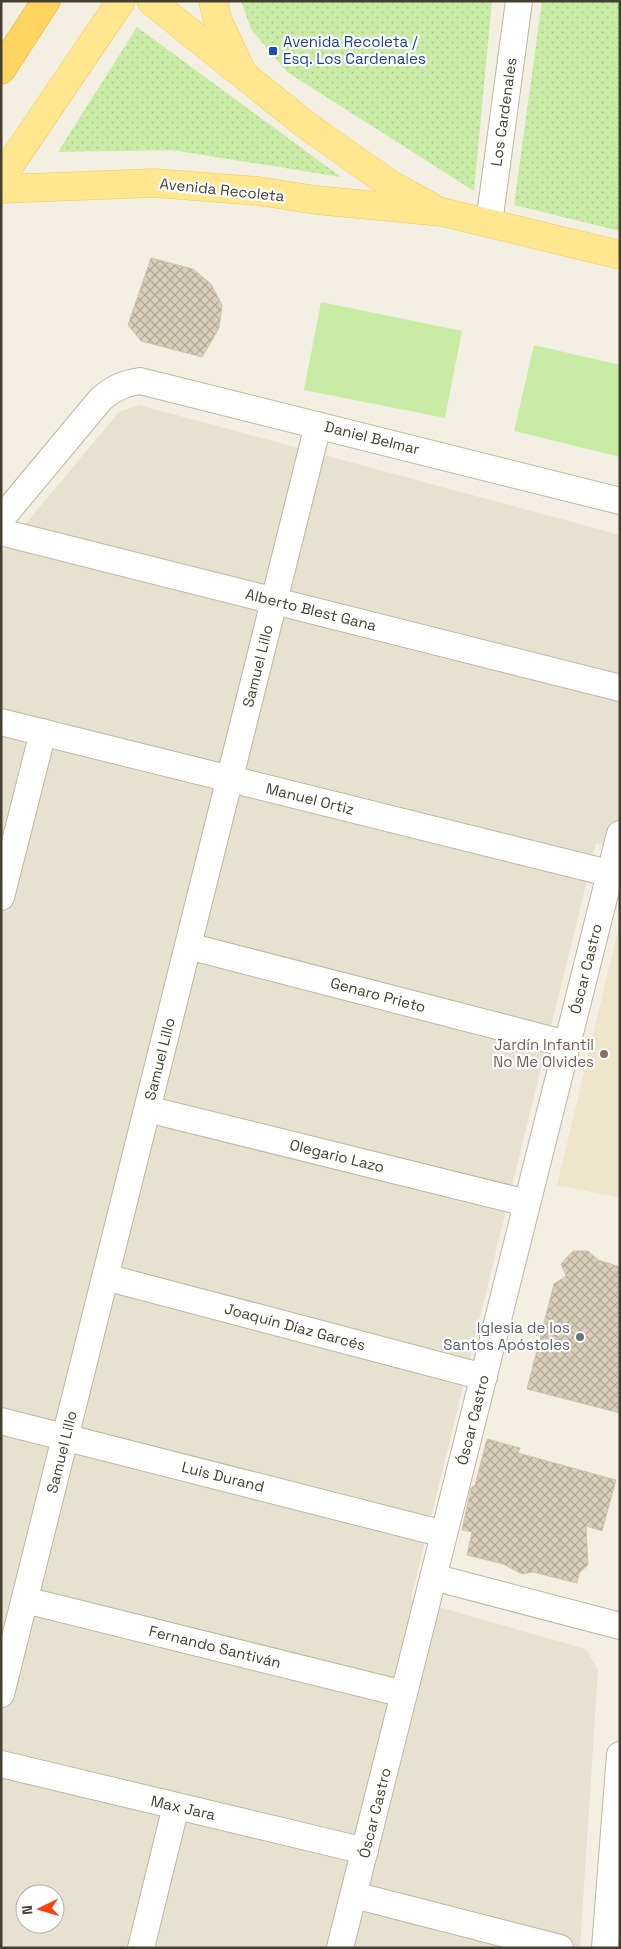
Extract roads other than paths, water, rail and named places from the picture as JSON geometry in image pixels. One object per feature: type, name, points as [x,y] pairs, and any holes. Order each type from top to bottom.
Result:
[{"type":"highway","points":[[1,70],[46,1]]},
{"type":"main road","points":[[1,178],[121,1]]},
{"type":"main road","name":"Avenida Recoleta","points":[[151,1],[244,76],[360,164],[391,185],[442,212]]},
{"type":"main road","points":[[213,1],[230,49],[244,76]]},
{"type":"main road","name":"Avenida Recoleta","points":[[1,189],[154,183],[258,191],[316,200],[442,212],[620,255]]},
{"type":"street","name":"Los Cardenales","points":[[489,223],[519,1]]},
{"type":"street","name":"Daniel Belmar","points":[[1,519],[100,400],[111,390],[124,383],[140,381],[155,383],[620,501]]},
{"type":"street","name":"Samuel Lillo","points":[[1,1694],[318,425]]},
{"type":"street","name":"Alberto Blest Gana","points":[[1,532],[620,688]]},
{"type":"street","name":"Manuel Ortiz","points":[[1,722],[615,875]]},
{"type":"street","points":[[1,897],[43,732]]},
{"type":"street","name":"Óscar Castro","points":[[340,1948],[567,1044],[615,875],[620,834]]},
{"type":"street","name":"Genaro Prieto","points":[[188,946],[567,1044]]},
{"type":"street","name":"Olegario Lazo","points":[[147,1109],[528,1203]]},
{"type":"street","name":"Joaquín Díaz Garcés","points":[[106,1277],[484,1377]]},
{"type":"street","name":"Luis Durand","points":[[1,1421],[444,1534]]},
{"type":"street","points":[[433,1577],[620,1626]]},
{"type":"street","name":"Fernando Santiván","points":[[25,1600],[404,1694]]},
{"type":"street","points":[[605,1948],[620,1754]]},
{"type":"street","name":"Max Jara","points":[[1,1764],[365,1851]]},
{"type":"street","points":[[141,1948],[176,1806]]},
{"type":"street","points":[[354,1895],[560,1948]]},
{"type":"place","name":"Avenida Recoleta / Esq. Los Cardenales","points":[[273,51]]},
{"type":"place","name":"Jardín Infantil No Me Olvides","points":[[604,1054]]},
{"type":"place","name":"Iglesia de los Santos Apóstoles","points":[[580,1337]]}]
